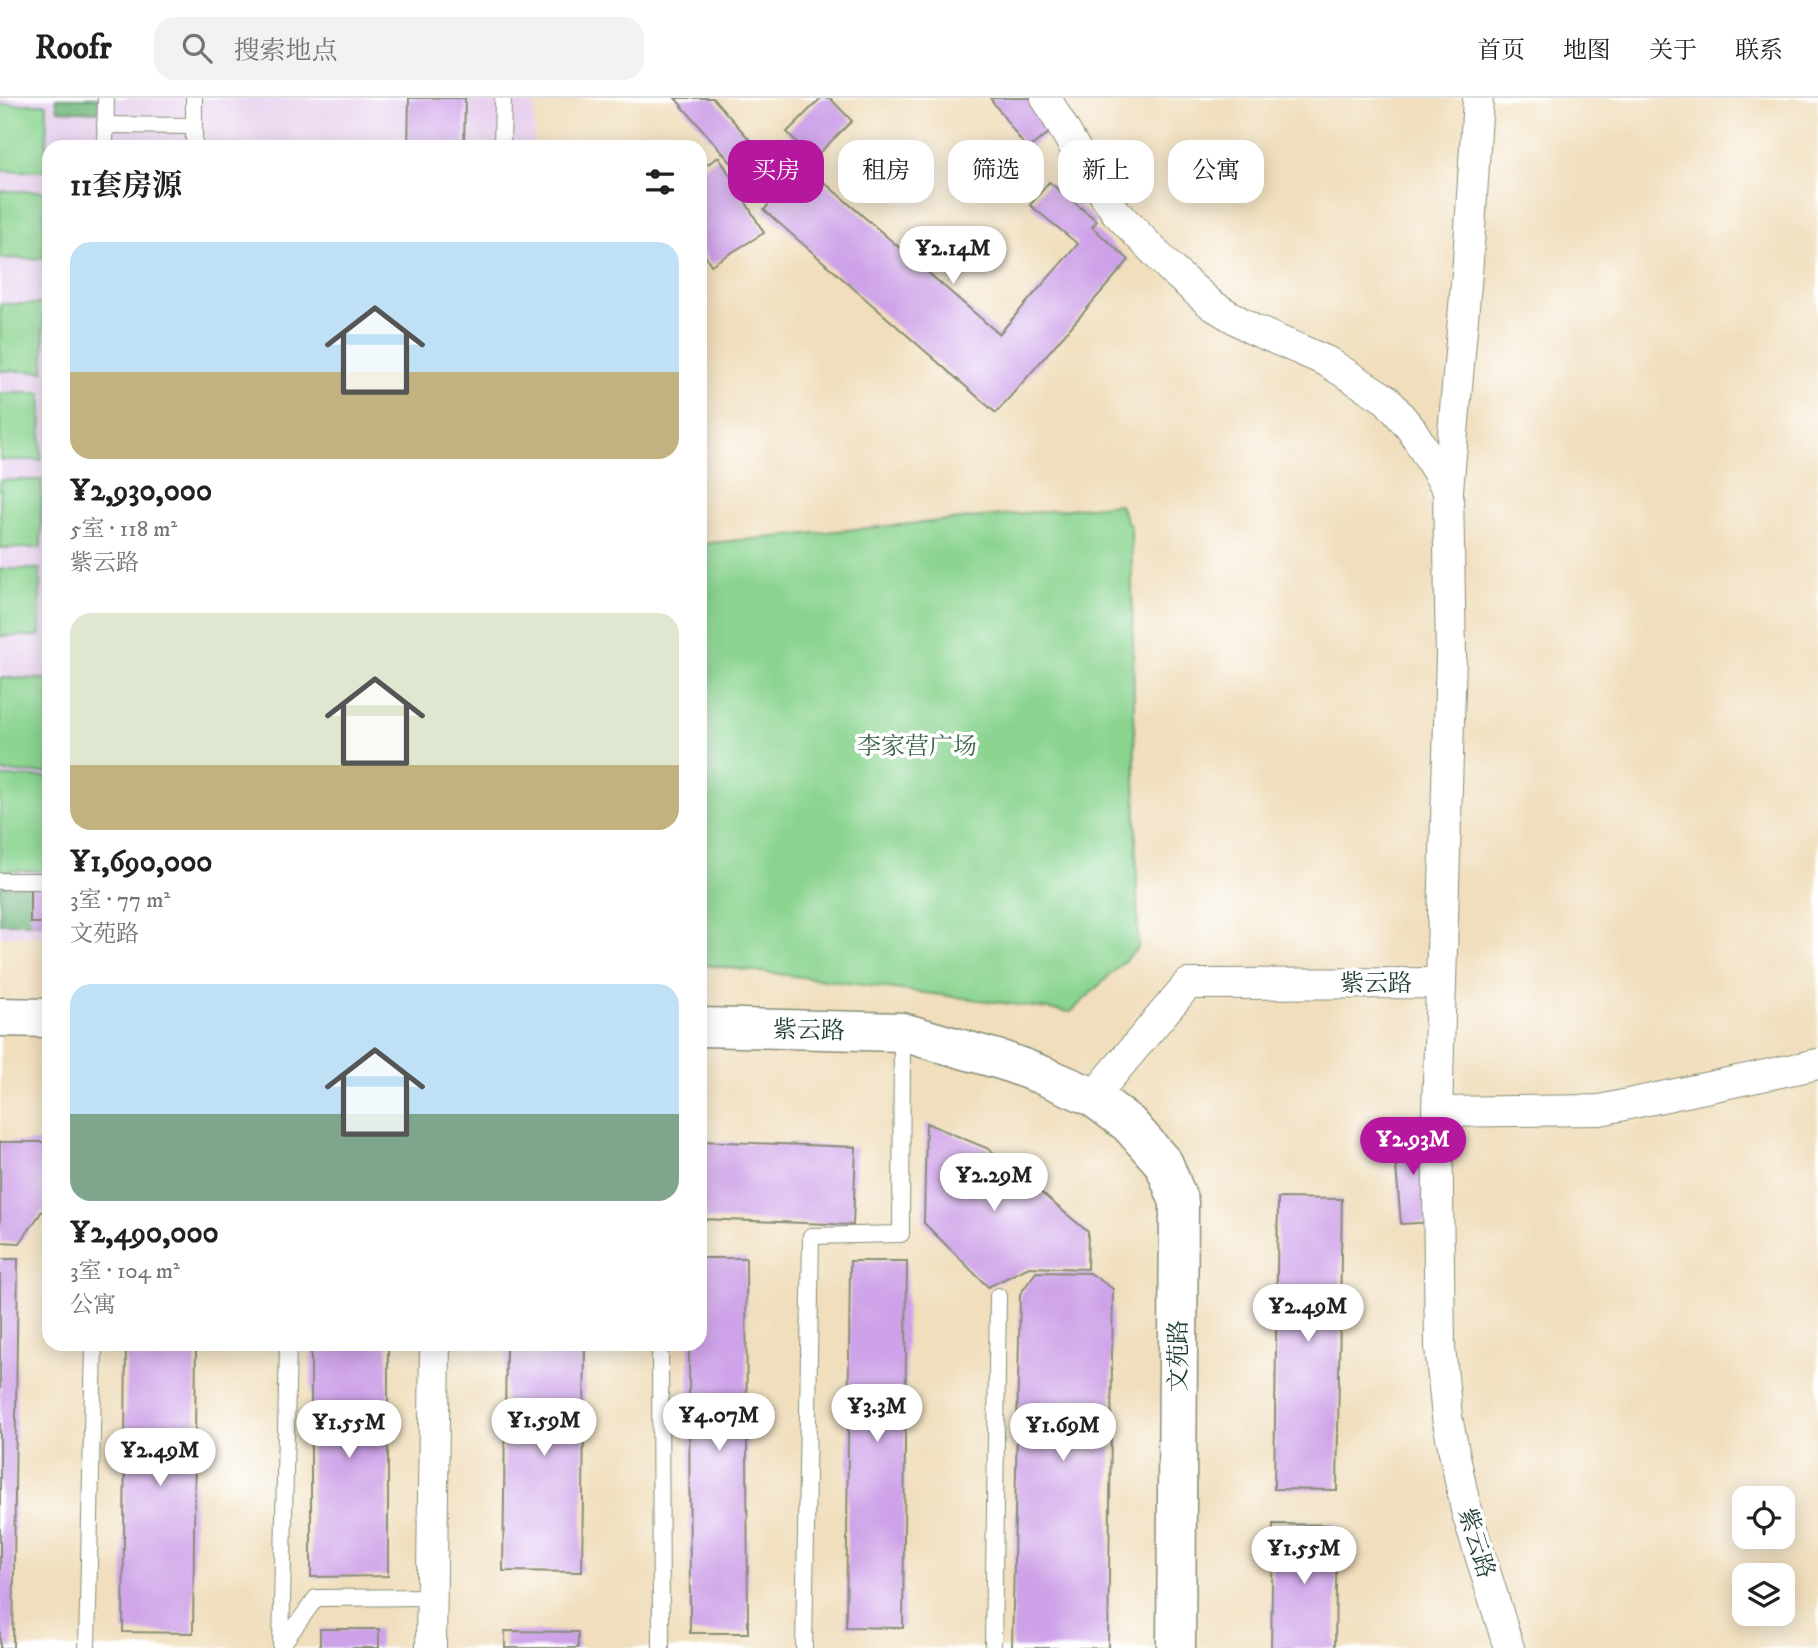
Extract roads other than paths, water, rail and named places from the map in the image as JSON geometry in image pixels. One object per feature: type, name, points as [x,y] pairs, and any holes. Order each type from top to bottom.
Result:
[{"type":"street","points":[[1046,98],[1083,164],[1116,212],[1172,270],[1212,305],[1252,328],[1326,361],[1387,400],[1412,430],[1448,490]]},
{"type":"street","points":[[1441,983],[1451,656],[1448,490],[1468,261],[1478,98]]},
{"type":"street","name":"紫云路","points":[[707,1027],[902,1032],[1004,1061],[1093,1097],[1188,984],[1441,983],[1437,1112],[1440,1348],[1447,1417],[1466,1510],[1509,1648]]},
{"type":"street","points":[[0,1017],[42,1018]]},
{"type":"street","points":[[1437,1112],[1601,1110],[1818,1063]]},
{"type":"street","name":"文苑路","points":[[1093,1097],[1129,1124],[1164,1164],[1179,1202],[1176,1648]]},
{"type":"street","points":[[431,1648],[436,1351]]},
{"type":"lane","points":[[105,140],[106,98]]},
{"type":"lane","points":[[194,98],[194,140]]},
{"type":"lane","points":[[502,140],[503,98]]},
{"type":"lane","points":[[106,125],[194,126]]},
{"type":"lane","points":[[0,881],[42,881]]},
{"type":"lane","points":[[804,1648],[811,1236],[901,1234],[902,1032]]},
{"type":"lane","points":[[993,1648],[998,1296]]},
{"type":"lane","points":[[87,1648],[94,1351]]},
{"type":"lane","points":[[280,1647],[288,1351]]},
{"type":"lane","points":[[660,1351],[661,1648]]},
{"type":"lane","points":[[280,1647],[316,1598],[432,1597]]},
{"type":"park label","name":"李家营广场","points":[[917,746]]}]
